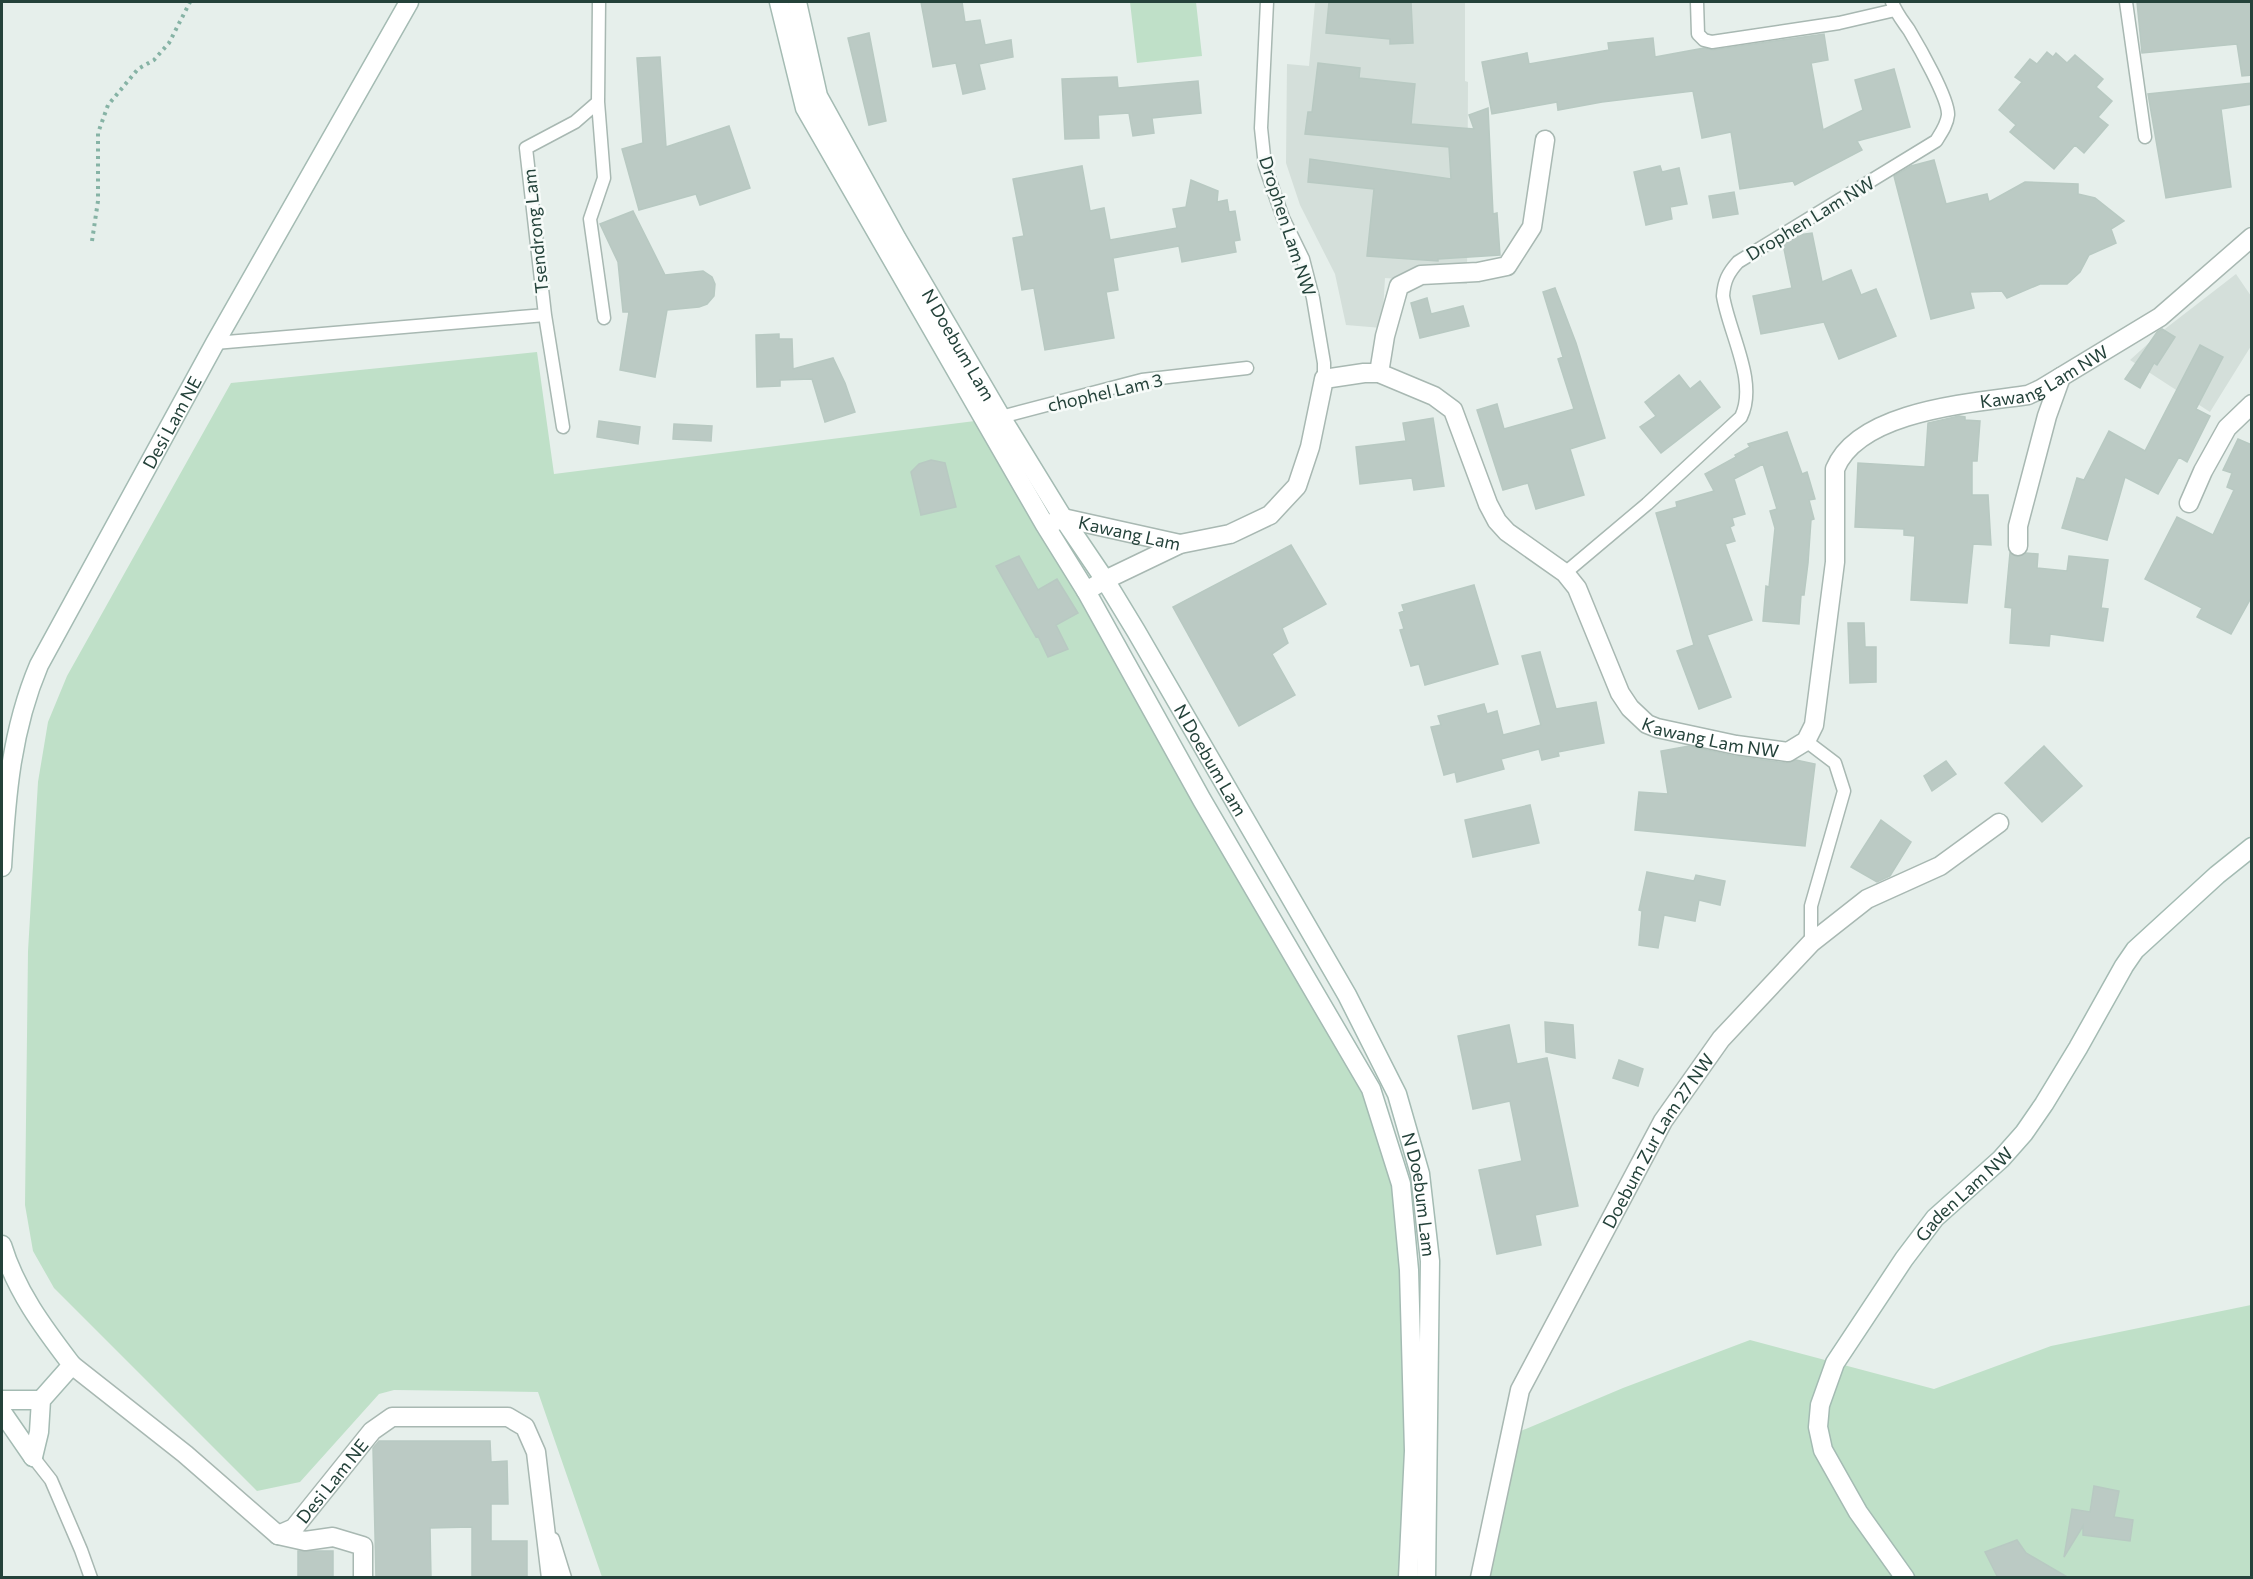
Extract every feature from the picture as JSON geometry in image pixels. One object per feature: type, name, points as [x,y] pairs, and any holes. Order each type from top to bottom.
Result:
[{"type":"main road","name":"Desi Lam NE","points":[[2,867],[9,770],[26,695],[56,631],[215,344],[409,2]]},
{"type":"main road","name":"N Doebum Lam","points":[[779,2],[805,108],[1054,522],[1105,580],[1347,995],[1397,1094],[1420,1174],[1430,1261],[1426,1578]]},
{"type":"main road","name":"N Doebum Lam","points":[[798,2],[818,96],[897,239],[1001,417],[1086,591],[1202,800],[1371,1089],[1401,1184],[1409,1270],[1414,1451],[1408,1578]]},
{"type":"main road","points":[[1379,373],[1385,336],[1399,286],[1422,275],[1478,272],[1507,266],[1532,227],[1545,140]]},
{"type":"main road","name":"Kawang Lam NW","points":[[1324,379],[1379,373],[1434,396],[1453,410],[1488,504],[1497,521],[1507,532],[1565,573],[1581,595],[1620,693],[1630,708],[1647,724],[1736,745],[1788,752],[1806,741],[1814,725],[1835,562],[1833,502],[1835,469],[1847,448],[1862,436],[1910,415],[1939,408],[2028,395],[2160,317],[2251,239]]},
{"type":"main road","points":[[2018,546],[2018,526],[2047,417],[2061,377]]},
{"type":"main road","points":[[1180,544],[1230,534],[1270,515],[1297,486],[1310,447],[1324,379]]},
{"type":"main road","points":[[2189,503],[2228,428],[2252,404]]},
{"type":"main road","name":"Kawang Lam","points":[[1054,522],[1180,544]]},
{"type":"main road","name":"Kawang Lam","points":[[1086,591],[1180,544]]},
{"type":"main road","name":"Doebum Zur Lam 27 NW","points":[[1480,1578],[1520,1390],[1663,1121],[1721,1039],[1811,943],[1867,899],[1940,866],[1999,823]]},
{"type":"main road","name":"Gaden Lam NW","points":[[1905,1578],[1858,1512],[1823,1450],[1818,1427],[1820,1405],[1835,1363],[1904,1259],[1935,1218],[2001,1159],[2024,1132],[2055,1086],[2134,950],[2217,875],[2252,847]]},
{"type":"main road","name":"Desi Lam NE","points":[[2,1245],[17,1286],[28,1305],[72,1365],[185,1454],[278,1535],[294,1528],[372,1431],[392,1417],[508,1417],[525,1427],[536,1452],[551,1578]]},
{"type":"main road","points":[[33,1457],[39,1432],[41,1400],[72,1365]]},
{"type":"main road","points":[[2,1400],[41,1400]]},
{"type":"main road","points":[[2,1412],[33,1457]]},
{"type":"main road","points":[[278,1535],[305,1541],[333,1537],[363,1546],[363,1578]]},
{"type":"lane","points":[[599,2],[598,102],[604,178],[590,219],[604,318]]},
{"type":"lane","name":"Drophen Lam NW","points":[[1267,2],[1261,128],[1265,166],[1283,218],[1303,259],[1313,298],[1324,363],[1324,379]]},
{"type":"lane","points":[[1697,2],[1698,34],[1704,40],[1712,42],[1839,24],[1894,6]]},
{"type":"lane","points":[[2126,2],[2145,137]]},
{"type":"lane","name":"Drophen Lam NW","points":[[1565,573],[1647,504],[1741,417],[1746,405],[1747,385],[1723,296],[1723,283],[1728,272],[1738,262],[1936,141],[1944,129],[1948,116],[1946,102],[1894,6]]},
{"type":"lane","name":"Tsendrong Lam","points":[[215,344],[545,315],[526,148],[575,122],[598,102]]},
{"type":"lane","points":[[545,315],[563,427]]},
{"type":"lane","name":"chophel Lam 3","points":[[1001,417],[1142,380],[1247,368]]},
{"type":"lane","points":[[1806,741],[1835,763],[1844,792],[1811,906],[1811,943]]},
{"type":"lane","points":[[33,1457],[51,1480],[91,1578]]},
{"type":"lane","points":[[543,1510],[565,1578]]},
{"type":"path","points":[[92,241],[98,201],[98,133],[108,105],[138,69],[154,60],[169,43],[190,2]]},
{"type":"shaded area","points":[[1312,2],[1465,2],[1465,81],[1468,82],[1467,284],[1385,278],[1382,328],[1346,325],[1335,274],[1300,205],[1286,163],[1287,64],[1309,66],[1315,3]]},
{"type":"shaded area","points":[[2236,274],[2251,296],[2251,346],[2210,412],[2130,360],[2161,332]]},
{"type":"green space","points":[[1130,2],[1196,2],[1202,56],[1137,63]]},
{"type":"green space","points":[[537,352],[554,474],[975,421],[1363,1068],[1407,1207],[1408,1577],[602,1577],[538,1392],[394,1390],[379,1394],[300,1482],[257,1491],[54,1288],[33,1251],[25,1205],[28,951],[38,782],[48,722],[67,676],[231,383]]},
{"type":"green space","points":[[2251,1305],[2251,1577],[2014,1578],[2000,1571],[1994,1578],[1474,1578],[1509,1436],[1623,1388],[1750,1340],[1934,1389],[2051,1346]]},
{"type":"building","points":[[921,2],[962,2],[965,22],[980,20],[985,45],[1011,40],[1013,57],[979,64],[985,89],[963,94],[956,63],[933,67]]},
{"type":"building","points":[[1329,2],[1411,2],[1413,43],[1390,44],[1390,39],[1326,33]]},
{"type":"building","points":[[2137,2],[2252,2],[2252,75],[2242,76],[2237,44],[2142,53]]},
{"type":"building","points":[[869,33],[886,121],[869,125],[848,38]]},
{"type":"building","points":[[1824,34],[1828,60],[1811,63],[1823,130],[1863,110],[1855,80],[1894,69],[1910,127],[1857,141],[1862,150],[1795,185],[1793,181],[1740,189],[1731,132],[1702,138],[1693,91],[1558,110],[1557,102],[1492,114],[1482,62],[1527,53],[1529,64],[1609,50],[1608,43],[1653,38],[1655,57],[1704,48],[1713,50]]},
{"type":"building","points":[[2047,52],[2053,57],[2056,53],[2067,63],[2075,55],[2103,79],[2096,87],[2112,101],[2098,117],[2108,125],[2084,153],[2075,145],[2054,169],[2010,132],[2016,125],[1999,110],[2022,82],[2015,77],[2030,59],[2037,64]]},
{"type":"building","points":[[660,57],[666,147],[729,126],[750,188],[700,205],[696,194],[639,210],[622,149],[643,143],[637,58]]},
{"type":"building","points":[[1318,63],[1360,68],[1359,78],[1415,84],[1411,124],[1474,129],[1469,115],[1488,108],[1493,214],[1497,213],[1500,255],[1438,259],[1438,261],[1367,256],[1374,189],[1308,182],[1310,159],[1451,179],[1449,147],[1305,134],[1308,112],[1312,112]]},
{"type":"building","points":[[1117,77],[1118,88],[1198,81],[1201,113],[1152,118],[1154,133],[1133,136],[1129,113],[1098,115],[1099,138],[1065,139],[1062,79]]},
{"type":"building","points":[[2252,83],[2252,104],[2221,109],[2231,187],[2166,198],[2148,94]]},
{"type":"building","points":[[1934,160],[1946,204],[1987,194],[1989,202],[2025,182],[2078,184],[2078,194],[2095,198],[2124,221],[2111,229],[2116,243],[2089,255],[2080,272],[2067,284],[2040,284],[2007,298],[2002,291],[1970,292],[1974,308],[1931,319],[1894,176],[1911,166]]},
{"type":"building","points":[[1082,166],[1090,211],[1104,208],[1110,240],[1177,228],[1173,209],[1186,207],[1191,180],[1218,191],[1217,202],[1227,200],[1229,212],[1235,211],[1240,240],[1234,241],[1236,252],[1182,262],[1179,246],[1113,258],[1118,290],[1106,292],[1114,338],[1045,350],[1034,288],[1022,290],[1013,238],[1024,236],[1013,179]]},
{"type":"building","points":[[1660,166],[1662,172],[1679,168],[1687,204],[1670,207],[1672,219],[1646,225],[1634,172]]},
{"type":"building","points":[[1734,192],[1738,214],[1713,218],[1709,196]]},
{"type":"building","points":[[633,211],[665,275],[703,271],[712,277],[715,284],[714,296],[707,304],[667,310],[655,377],[620,370],[629,312],[623,312],[618,262],[600,224]]},
{"type":"building","points":[[1812,233],[1822,282],[1851,270],[1861,295],[1876,289],[1896,336],[1839,359],[1824,322],[1761,334],[1753,296],[1792,288],[1783,244],[1798,235]]},
{"type":"building","points":[[1555,288],[1576,343],[1605,438],[1570,449],[1584,495],[1536,509],[1528,483],[1503,490],[1477,410],[1497,404],[1504,429],[1574,409],[1558,359],[1563,357],[1543,292]]},
{"type":"building","points":[[1427,298],[1431,314],[1463,306],[1469,326],[1420,338],[1411,303]]},
{"type":"building","points":[[2162,329],[2175,337],[2157,365],[2154,363],[2140,388],[2125,379],[2157,332]]},
{"type":"building","points":[[779,334],[779,339],[792,339],[793,369],[833,358],[855,412],[825,422],[812,379],[780,380],[780,386],[757,387],[756,335]]},
{"type":"building","points":[[2200,345],[2223,357],[2196,409],[2210,416],[2187,462],[2179,457],[2158,494],[2125,477],[2107,540],[2062,528],[2077,478],[2084,480],[2109,431],[2145,451]]},
{"type":"building","points":[[1679,375],[1690,389],[1700,381],[1720,407],[1661,453],[1640,427],[1656,416],[1645,402]]},
{"type":"building","points":[[1959,416],[1965,417],[1965,420],[1980,421],[1977,461],[1972,461],[1972,495],[1988,495],[1991,545],[1973,544],[1967,603],[1911,600],[1915,536],[1904,535],[1904,529],[1855,527],[1858,463],[1925,467],[1928,423]]},
{"type":"building","points":[[1433,418],[1444,486],[1414,490],[1412,478],[1360,484],[1356,447],[1406,441],[1403,423]]},
{"type":"building","points":[[599,421],[640,427],[638,444],[597,437]]},
{"type":"building","points":[[674,424],[712,426],[711,441],[673,439]]},
{"type":"building","points":[[1787,432],[1802,474],[1807,472],[1815,499],[1809,500],[1814,519],[1811,520],[1808,563],[1804,595],[1801,595],[1799,624],[1763,621],[1775,528],[1770,511],[1777,509],[1763,464],[1734,479],[1745,514],[1732,518],[1734,525],[1730,527],[1735,541],[1725,544],[1752,620],[1707,635],[1731,697],[1699,709],[1677,651],[1694,645],[1656,513],[1677,507],[1676,502],[1714,491],[1705,474],[1736,457],[1735,455],[1750,447],[1748,444]]},
{"type":"building","points":[[2238,439],[2252,445],[2252,596],[2231,634],[2197,617],[2202,608],[2145,579],[2177,517],[2213,535],[2234,490],[2227,487],[2232,473],[2223,470]]},
{"type":"building","points":[[931,460],[945,463],[956,507],[921,515],[911,472],[919,464]]},
{"type":"building","points":[[1291,545],[1326,604],[1282,628],[1288,643],[1272,654],[1295,695],[1239,726],[1173,607]]},
{"type":"building","points":[[2010,553],[2017,557],[2026,553],[2038,554],[2037,568],[2067,571],[2069,556],[2108,560],[2101,608],[2108,609],[2103,641],[2050,634],[2049,646],[2010,643],[2012,608],[2005,607]]},
{"type":"building","points":[[1019,556],[1038,590],[1057,579],[1078,613],[1056,625],[1068,649],[1048,657],[996,566]]},
{"type":"building","points":[[1474,585],[1498,664],[1425,685],[1419,664],[1411,666],[1400,630],[1404,629],[1399,613],[1404,611],[1402,605]]},
{"type":"building","points":[[1848,623],[1864,623],[1865,647],[1876,647],[1876,682],[1850,683]]},
{"type":"building","points":[[1540,652],[1556,709],[1596,702],[1604,743],[1558,752],[1559,756],[1542,760],[1539,749],[1501,759],[1504,769],[1457,782],[1455,772],[1444,775],[1431,727],[1441,725],[1438,716],[1484,704],[1487,714],[1497,711],[1503,735],[1541,725],[1522,656]]},
{"type":"building","points":[[1689,746],[1734,756],[1786,763],[1796,760],[1815,764],[1805,846],[1635,830],[1639,792],[1668,794],[1661,751]]},
{"type":"building","points":[[2044,746],[2082,786],[2042,822],[2005,783]]},
{"type":"building","points":[[1946,761],[1956,774],[1932,791],[1924,776]]},
{"type":"building","points":[[1530,805],[1539,843],[1473,857],[1465,820]]},
{"type":"building","points":[[1881,820],[1911,842],[1890,876],[1877,882],[1851,867]]},
{"type":"building","points":[[1647,872],[1694,881],[1696,875],[1725,881],[1720,905],[1699,900],[1695,921],[1664,915],[1658,948],[1639,945],[1642,911],[1639,910]]},
{"type":"building","points":[[1545,1022],[1573,1025],[1575,1058],[1546,1052]]},
{"type":"building","points":[[1509,1025],[1517,1064],[1547,1058],[1578,1206],[1535,1215],[1541,1245],[1497,1254],[1479,1170],[1522,1161],[1510,1101],[1473,1109],[1458,1036]]},
{"type":"building","points":[[1619,1060],[1643,1069],[1638,1086],[1613,1078]]},
{"type":"building","points":[[379,1441],[490,1441],[491,1462],[507,1461],[508,1504],[491,1504],[491,1541],[527,1541],[527,1578],[472,1578],[472,1527],[430,1528],[431,1578],[376,1578],[373,1448]]},
{"type":"building","points":[[2094,1486],[2119,1491],[2114,1517],[2133,1520],[2130,1541],[2083,1535],[2083,1526],[2064,1557],[2072,1509],[2090,1512]]},
{"type":"building","points":[[2017,1540],[2026,1553],[2069,1578],[1998,1578],[1985,1552]]},
{"type":"building","points":[[298,1551],[333,1551],[333,1578],[298,1578]]}]
